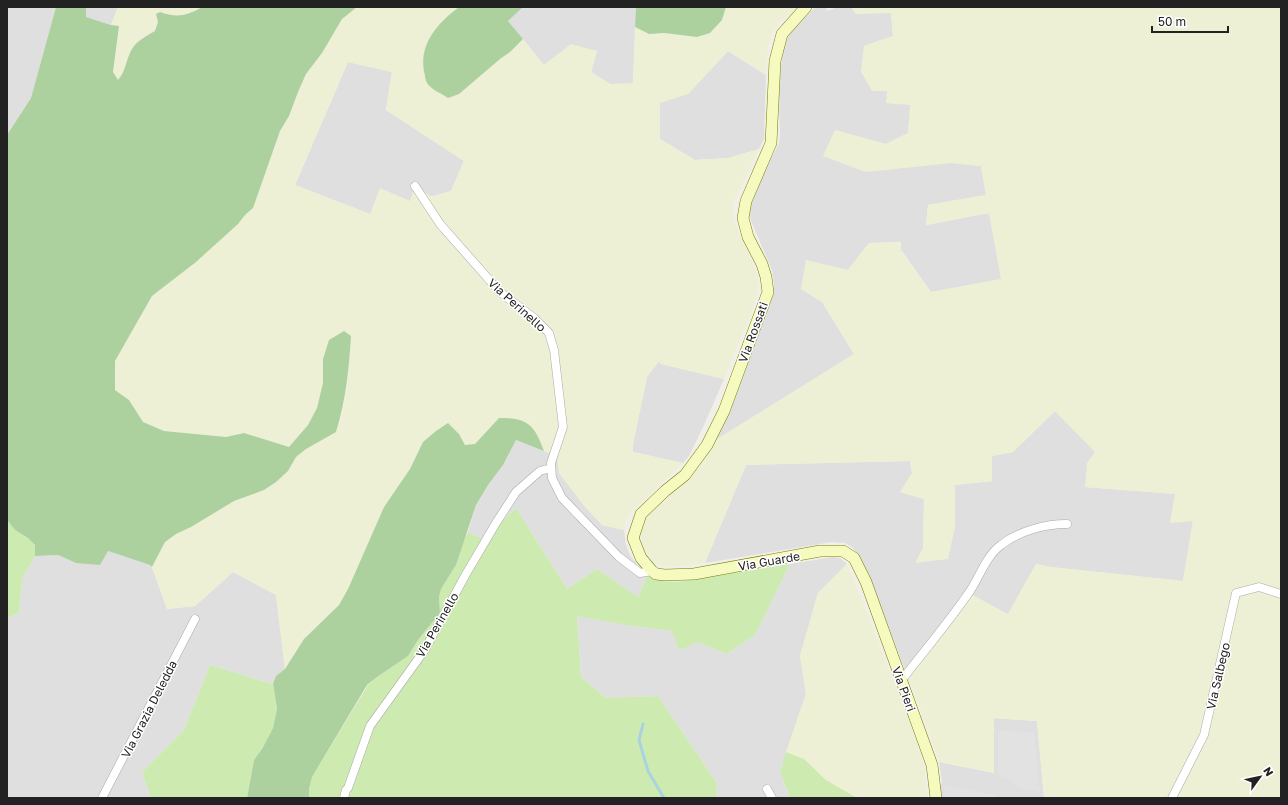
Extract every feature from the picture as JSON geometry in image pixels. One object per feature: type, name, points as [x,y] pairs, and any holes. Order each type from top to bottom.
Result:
[{"type":"street","name":"Via Rossati","points":[[654,572],[641,558],[633,538],[641,514],[665,491],[685,475],[707,445],[724,411],[768,292],[762,264],[748,237],[743,218],[746,201],[771,142],[775,61],[782,34],[797,12],[806,7]]},
{"type":"street","name":"Via Perinello","points":[[415,186],[440,224],[500,292],[534,318],[549,333],[554,350],[563,427],[550,463],[552,478],[562,498],[619,558],[640,573],[654,572]]},
{"type":"street","name":"Via Perinello","points":[[344,798],[370,726],[424,651],[496,523],[516,492],[540,471],[551,468]]},
{"type":"street","points":[[901,681],[970,590],[991,555],[999,546],[1010,538],[1025,532],[1054,524],[1067,524]]},
{"type":"street","name":"Via Guarde","points":[[654,572],[665,575],[694,574],[820,551],[843,551],[854,558],[866,582]]},
{"type":"street","name":"Via Pieri","points":[[866,582],[932,765],[936,798]]},
{"type":"street","name":"Via Salbego","points":[[1172,798],[1204,735],[1236,593],[1259,587],[1281,594]]},
{"type":"street","name":"Via Grazia Deledda","points":[[102,798],[195,619]]},
{"type":"street","points":[[767,788],[772,798]]},
{"type":"shaded area","points":[[7,7],[56,7],[31,98],[7,135]]},
{"type":"shaded area","points":[[86,7],[118,7],[111,25],[86,17]]},
{"type":"shaded area","points":[[523,7],[636,7],[633,84],[610,84],[591,72],[597,51],[544,65],[508,21]]},
{"type":"shaded area","points":[[816,7],[826,7],[827,11],[838,7],[851,7],[856,13],[891,13],[893,36],[864,46],[887,91],[911,105],[908,133],[886,144],[835,130],[952,163],[981,166],[986,195],[928,205],[926,225],[989,213],[1002,279],[931,292],[901,251],[901,242],[869,243],[848,270],[801,289],[822,302],[854,354],[714,441],[764,321],[772,298],[774,285],[772,270],[752,223],[748,212],[748,206],[779,143],[779,91],[783,49],[787,38],[793,29]]},
{"type":"shaded area","points":[[728,51],[766,75],[764,139],[759,149],[728,158],[695,160],[660,139],[660,102],[688,94]]},
{"type":"shaded area","points":[[348,62],[392,72],[386,110],[464,161],[451,191],[370,214],[295,185]]},
{"type":"shaded area","points":[[659,361],[661,364],[724,379],[689,456],[683,463],[633,452],[633,444],[647,377]]},
{"type":"shaded area","points":[[1055,411],[1096,452],[1085,487],[1176,494],[1193,521],[1183,581],[1050,567],[1036,564],[1008,614],[905,670],[860,557],[852,547],[845,543],[832,542],[705,563],[746,465],[910,461],[912,473],[901,492],[924,499],[923,549],[955,527],[955,485],[992,481],[992,456],[1013,452]]},
{"type":"shaded area","points":[[516,440],[557,456],[602,525],[624,530],[626,545],[629,553],[641,571],[647,576],[638,597],[597,569],[567,589],[516,508],[483,539],[468,532],[476,505],[488,485],[503,465]]},
{"type":"shaded area","points":[[108,551],[150,565],[167,609],[195,606],[233,572],[276,595],[285,669],[276,676],[272,684],[210,665],[184,730],[142,772],[151,798],[7,798],[7,618],[19,613],[22,579],[35,556],[58,555],[76,563]]},
{"type":"shaded area","points":[[833,557],[840,558],[847,564],[818,593],[800,656],[806,694],[780,772],[790,798],[716,798],[717,783],[658,696],[606,698],[581,677],[577,615],[626,625],[673,631],[727,654],[755,635],[790,564]]},
{"type":"shaded area","points":[[993,718],[1037,721],[1044,798],[936,798],[942,782],[939,762],[994,773]]},
{"type":"shaded area","points":[[998,731],[1034,732],[1040,792],[1020,788],[1009,779],[998,776]]},
{"type":"shaded area","points":[[943,785],[995,795],[995,798],[944,798]]},
{"type":"green space","points":[[56,7],[86,7],[86,17],[119,26],[113,72],[118,80],[134,46],[141,39],[155,31],[158,22],[156,14],[160,12],[171,15],[181,15],[202,7],[357,7],[342,19],[322,53],[306,74],[289,116],[280,131],[253,208],[238,224],[196,262],[152,296],[115,361],[115,390],[129,400],[143,422],[164,431],[226,437],[244,433],[289,447],[308,425],[317,408],[323,383],[323,359],[329,340],[344,331],[351,336],[345,396],[336,432],[306,449],[296,457],[288,471],[264,490],[234,501],[191,527],[176,534],[165,542],[152,567],[108,551],[100,565],[76,563],[58,555],[35,556],[35,545],[28,538],[15,530],[7,520],[7,135],[31,98]]},
{"type":"green space","points":[[118,7],[202,7],[186,15],[171,16],[160,12],[155,31],[139,40],[126,65],[124,73],[118,81],[113,72],[119,26],[111,25]]},
{"type":"green space","points":[[357,7],[459,7],[447,17],[500,59],[510,52],[523,39],[544,65],[571,44],[597,51],[591,72],[610,84],[633,83],[635,27],[649,34],[664,33],[697,37],[722,20],[726,7],[804,7],[782,19],[773,32],[768,46],[766,75],[728,51],[688,94],[660,103],[660,139],[695,160],[728,158],[759,149],[733,204],[733,214],[737,228],[758,275],[757,295],[724,379],[661,364],[659,361],[647,377],[633,444],[633,452],[683,463],[634,509],[625,522],[624,530],[602,525],[584,506],[559,473],[557,456],[544,451],[529,423],[499,418],[475,444],[465,445],[459,434],[423,442],[410,469],[384,507],[348,589],[339,605],[304,639],[285,669],[276,595],[233,572],[195,606],[167,609],[152,567],[165,542],[176,534],[191,527],[234,501],[264,490],[288,471],[296,457],[306,449],[336,432],[343,412],[349,367],[351,336],[323,359],[323,383],[317,408],[308,425],[289,447],[244,433],[226,437],[164,431],[143,422],[129,400],[115,390],[115,361],[152,296],[196,262],[238,224],[253,208],[280,131],[289,116],[306,74],[322,53],[342,19]],"holes":[[[348,62],[392,72],[386,110],[464,161],[451,191],[432,197],[415,186],[410,201],[380,188],[370,214],[295,185]]]},
{"type":"green space","points":[[459,7],[523,7],[508,21],[523,39],[510,52],[459,94],[448,98],[432,89],[426,81],[423,62],[424,52],[427,43],[437,27]]},
{"type":"green space","points":[[636,7],[726,7],[722,20],[710,33],[697,37],[664,33],[649,34],[635,27]]},
{"type":"green space","points":[[851,7],[1281,7],[1281,798],[1044,798],[1037,721],[994,718],[994,773],[939,762],[905,670],[967,592],[1008,614],[1036,564],[1050,567],[1183,581],[1193,521],[1170,523],[1175,494],[1085,487],[1087,463],[1095,452],[1055,411],[1013,452],[992,456],[992,481],[955,485],[955,527],[948,559],[915,563],[923,548],[924,499],[900,492],[912,473],[910,461],[746,465],[705,563],[677,567],[659,565],[652,561],[643,547],[639,533],[644,519],[691,477],[701,465],[714,441],[854,354],[822,302],[801,289],[806,260],[848,270],[869,243],[901,242],[901,251],[931,292],[1001,279],[989,213],[926,225],[928,205],[986,195],[981,166],[952,163],[866,172],[823,156],[835,130],[886,144],[908,133],[910,105],[886,103],[887,91],[872,91],[861,72],[864,46],[893,36],[891,13],[856,14]]},
{"type":"green space","points":[[499,418],[517,419],[529,424],[537,434],[544,451],[516,440],[503,465],[488,485],[476,505],[456,565],[441,589],[439,597],[440,613],[418,640],[408,656],[367,685],[312,777],[309,789],[309,798],[247,798],[254,760],[262,749],[273,728],[277,709],[273,683],[276,676],[285,669],[304,639],[339,605],[348,589],[384,507],[410,469],[423,442],[448,423],[459,434],[465,445],[475,444]]},
{"type":"green space","points":[[516,508],[567,589],[597,569],[638,597],[647,576],[663,581],[677,582],[790,564],[755,635],[727,654],[698,642],[679,650],[672,631],[626,625],[577,616],[581,677],[606,698],[658,696],[717,783],[716,798],[309,798],[309,789],[312,777],[368,685],[408,656],[418,640],[440,613],[439,597],[441,589],[456,565],[462,544],[468,532],[483,539]]},
{"type":"green space","points":[[7,520],[15,530],[28,538],[35,545],[35,556],[22,579],[19,613],[7,618]]},
{"type":"green space","points":[[847,564],[871,622],[917,743],[924,766],[928,798],[857,798],[826,780],[804,759],[786,752],[806,694],[800,656],[818,593]]},
{"type":"green space","points":[[210,665],[272,684],[273,683],[277,709],[273,728],[262,749],[254,760],[247,798],[151,798],[142,772],[184,730]]},
{"type":"green space","points":[[786,752],[804,759],[826,780],[857,798],[790,798],[780,772]]},
{"type":"waterway","points":[[643,724],[639,740],[648,771],[664,798]]}]
